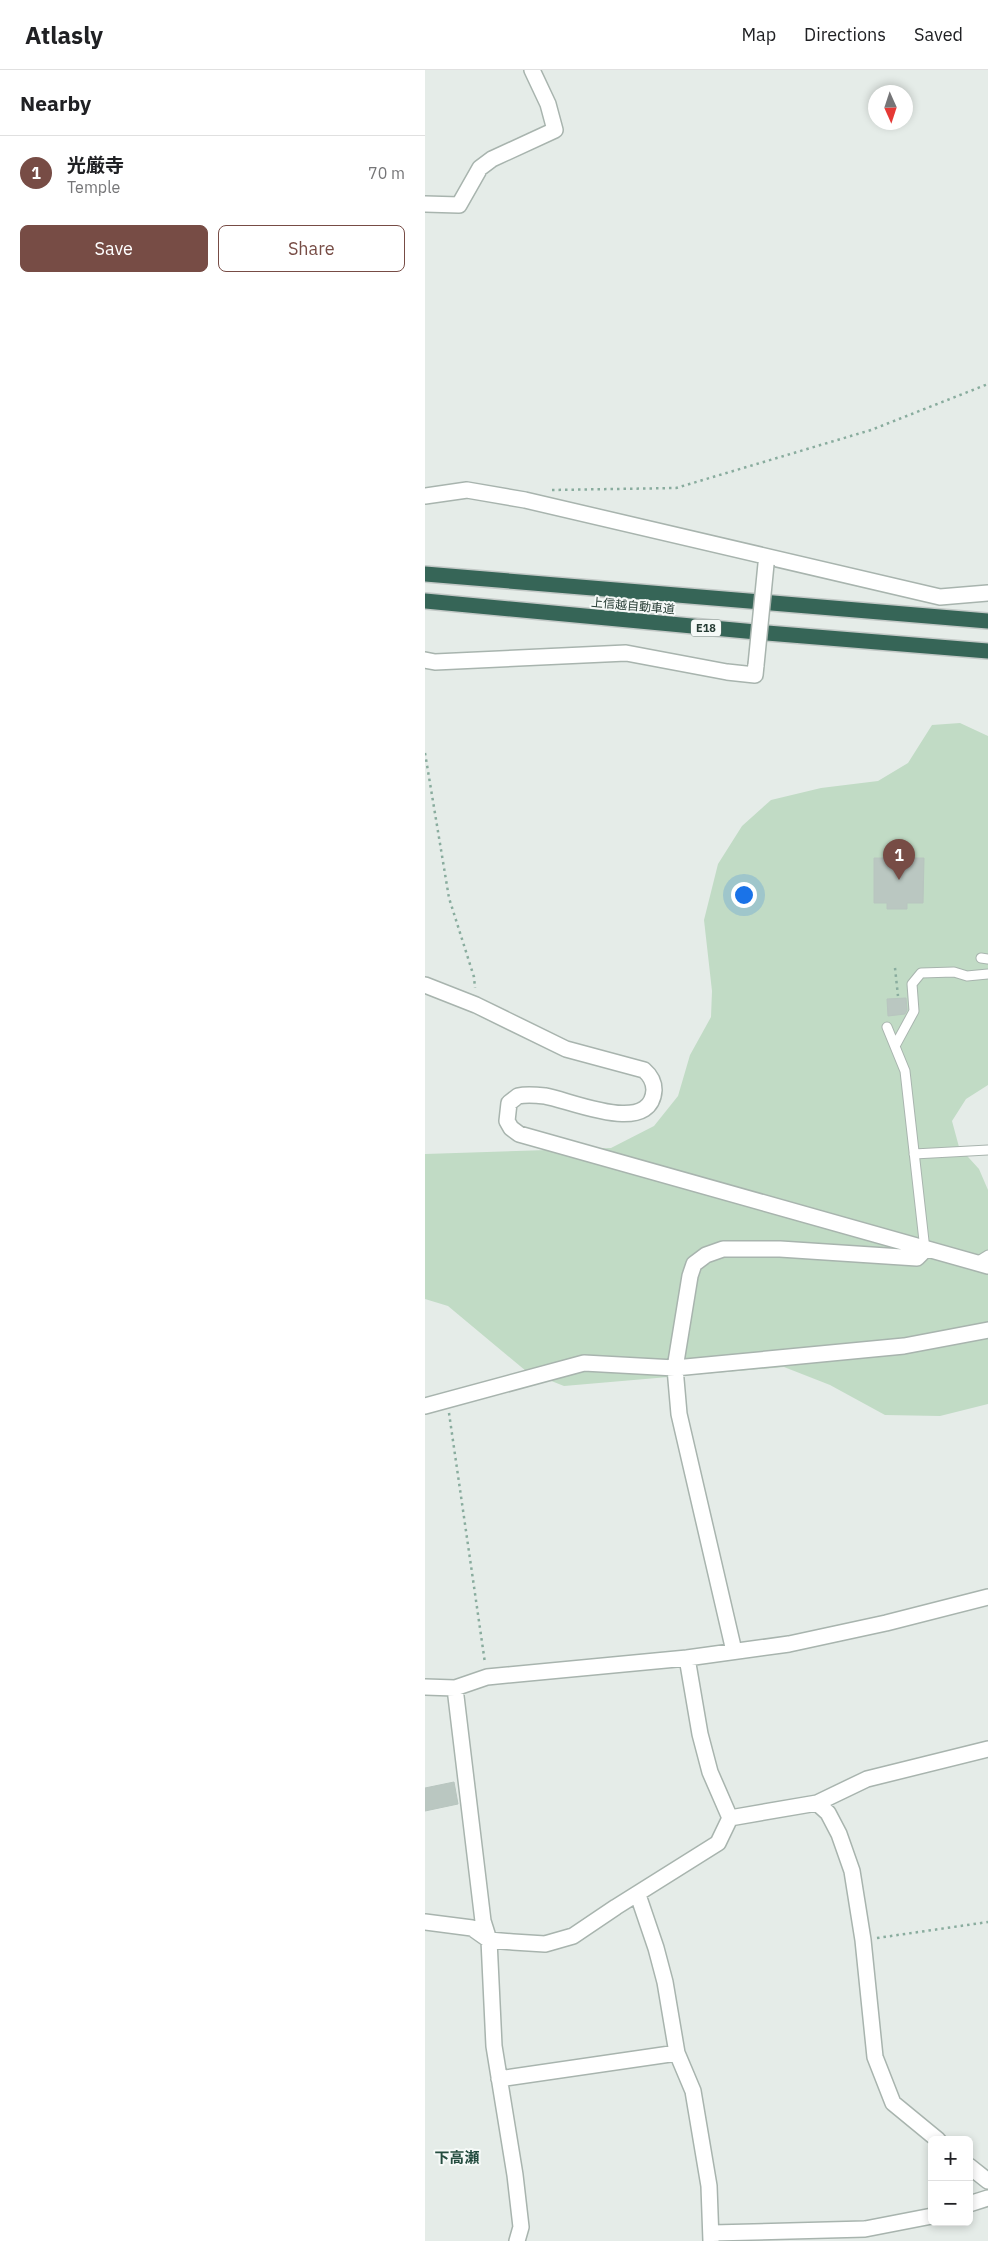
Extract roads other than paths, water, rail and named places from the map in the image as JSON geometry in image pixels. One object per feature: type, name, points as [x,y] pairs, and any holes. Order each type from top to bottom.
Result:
[{"type":"highway","name":"上信越自動車道","points":[[425,574],[988,621]]},
{"type":"highway","name":"上信越自動車道","points":[[425,601],[767,634],[988,652]]},
{"type":"street","points":[[425,204],[459,205],[480,168],[492,159],[555,130],[548,104],[532,70]]},
{"type":"street","points":[[425,496],[467,490],[525,500],[766,560],[940,597],[988,593]]},
{"type":"street","points":[[425,660],[435,662],[626,652],[727,672],[755,675],[766,560]]},
{"type":"street","points":[[425,985],[477,1005],[566,1049],[644,1070],[652,1079],[654,1093],[647,1106],[637,1114],[613,1114],[545,1096],[518,1096],[509,1103],[507,1121],[511,1128],[519,1134],[925,1250],[984,1262]]},
{"type":"street","points":[[734,1651],[679,1414],[675,1368],[690,1276],[694,1264],[707,1255],[723,1249],[780,1249],[917,1258],[925,1250]]},
{"type":"street","points":[[425,1406],[584,1363],[675,1368],[904,1346],[988,1330]]},
{"type":"street","points":[[425,1688],[455,1688],[487,1677],[687,1658],[789,1644],[887,1623],[988,1597]]},
{"type":"street","points":[[425,1922],[472,1928],[489,1940],[545,1944],[573,1936],[718,1843],[730,1818],[710,1772],[700,1734],[687,1658]]},
{"type":"street","points":[[455,1688],[483,1921],[489,1940],[494,2046],[521,2227],[517,2241]]},
{"type":"street","points":[[730,1818],[817,1803],[867,1779],[988,1749]]},
{"type":"street","points":[[817,1803],[828,1813],[839,1834],[852,1871],[863,1940],[875,2057],[893,2103],[933,2136]]},
{"type":"street","points":[[638,1895],[665,1982],[677,2053],[693,2091],[709,2186],[711,2237],[834,2236],[928,2217]]},
{"type":"street","points":[[499,2080],[677,2053]]},
{"type":"street","points":[[973,2169],[988,2181]]},
{"type":"street","points":[[973,2203],[988,2198]]},
{"type":"lane","points":[[895,1046],[914,1010],[912,984],[921,973],[954,972],[967,976],[988,974]]},
{"type":"lane","points":[[887,1028],[905,1072],[925,1250]]},
{"type":"lane","points":[[914,1154],[988,1150]]},
{"type":"place","name":"光厳寺","points":[[899,880]]},
{"type":"district","name":"下高瀬","points":[[457,2158]]}]
